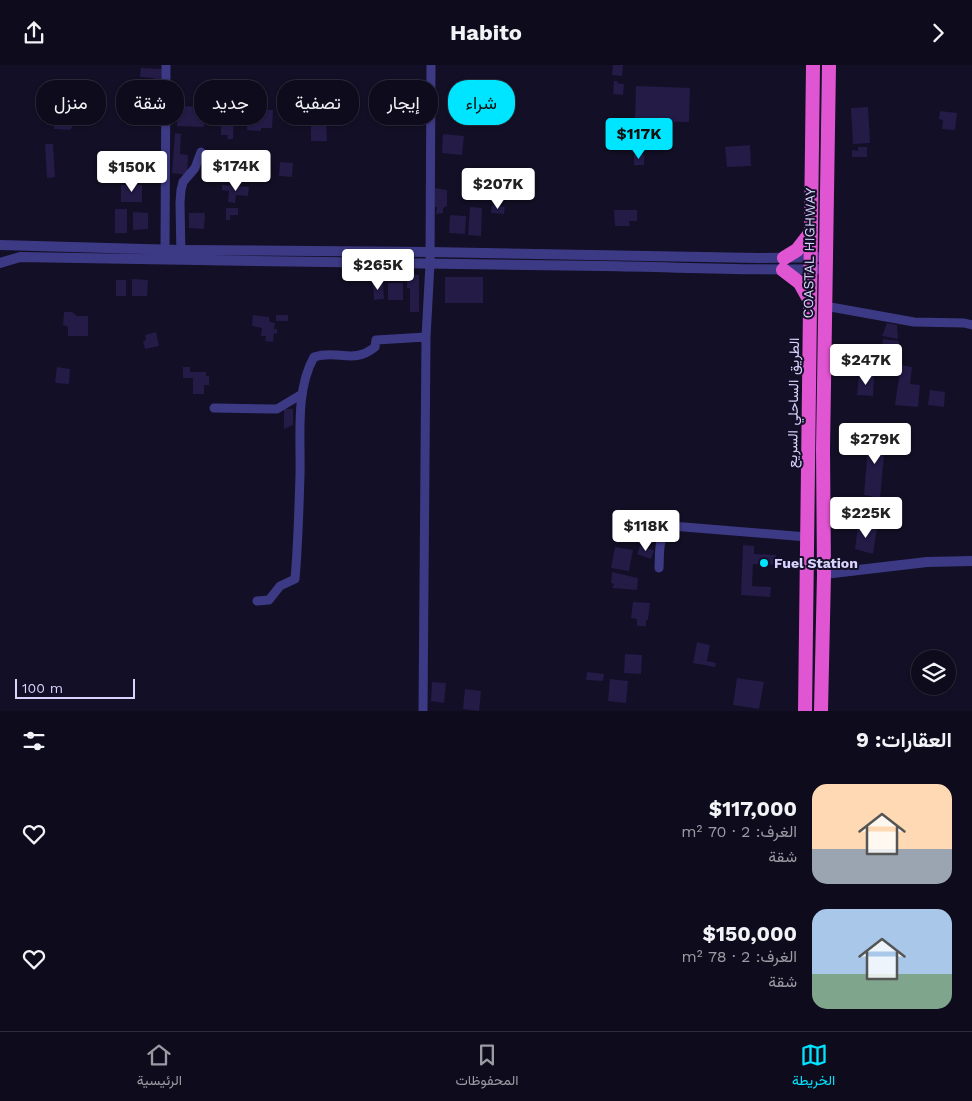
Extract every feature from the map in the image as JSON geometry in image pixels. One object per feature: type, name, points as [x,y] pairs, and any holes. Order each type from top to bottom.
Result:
[{"type":"highway","name":"الطريق الساحلي السريع","points":[[806,711],[813,65]]},
{"type":"highway","name":"COASTAL HIGHWAY","points":[[821,711],[824,574],[825,263],[829,65]]},
{"type":"highway","points":[[810,302],[800,283],[783,264],[811,232]]},
{"type":"street","points":[[165,249],[166,65]]},
{"type":"street","points":[[423,711],[426,337],[430,264],[431,65]]},
{"type":"street","points":[[180,255],[181,191],[183,182],[195,168],[201,152]]},
{"type":"street","points":[[0,245],[86,253],[327,256],[430,252],[510,253],[697,262],[825,263]]},
{"type":"street","points":[[0,263],[20,257],[165,249],[180,255]]},
{"type":"street","points":[[510,253],[511,265]]},
{"type":"street","points":[[327,256],[430,264],[511,265],[697,262]]},
{"type":"street","points":[[825,306],[914,322],[964,323],[972,325]]},
{"type":"street","points":[[257,601],[269,600],[280,586],[295,579],[302,395],[308,367],[314,357],[323,354],[359,357],[375,347],[376,340],[426,337]]},
{"type":"street","points":[[214,408],[277,409],[302,395]]},
{"type":"street","points":[[660,568],[660,540],[665,531],[672,526],[808,537]]},
{"type":"street","points":[[824,574],[927,562],[972,561]]},
{"type":"building","points":[[613,65],[623,65],[622,76],[612,75]]},
{"type":"building","points":[[141,68],[162,69],[161,80],[140,77]]},
{"type":"building","points":[[614,81],[624,84],[623,95],[613,94]]},
{"type":"building","points":[[636,86],[690,88],[689,122],[635,121]]},
{"type":"building","points":[[184,106],[194,107],[194,125],[204,125],[204,127],[177,126],[184,125]]},
{"type":"building","points":[[868,107],[870,143],[853,144],[851,108]]},
{"type":"building","points":[[267,110],[273,110],[272,128],[261,128],[261,131],[247,130],[247,125],[267,125]]},
{"type":"building","points":[[940,111],[957,113],[955,130],[942,129],[943,120],[939,119]]},
{"type":"building","points":[[54,125],[74,125],[70,130],[54,129]]},
{"type":"building","points":[[221,125],[234,125],[233,139],[227,139],[228,135],[221,135]]},
{"type":"building","points":[[311,125],[326,125],[327,141],[311,141]]},
{"type":"building","points":[[175,133],[181,134],[180,154],[188,155],[187,175],[172,173]]},
{"type":"building","points":[[443,134],[464,136],[462,155],[442,153]]},
{"type":"building","points":[[45,144],[53,144],[55,177],[47,178]]},
{"type":"building","points":[[750,145],[751,166],[727,167],[725,147]]},
{"type":"building","points":[[858,147],[867,147],[867,157],[852,157],[852,150],[858,151]]},
{"type":"building","points":[[634,155],[644,155],[644,165],[634,165]]},
{"type":"building","points":[[280,162],[293,163],[292,177],[279,176]]},
{"type":"building","points":[[121,185],[142,185],[142,202],[121,202]]},
{"type":"building","points":[[222,185],[249,187],[248,196],[236,195],[235,203],[228,202],[229,191],[222,190]]},
{"type":"building","points":[[435,188],[447,190],[447,206],[443,208],[443,213],[436,214]]},
{"type":"building","points":[[492,205],[505,207],[504,214],[491,213]]},
{"type":"building","points":[[470,207],[482,208],[481,236],[468,235]]},
{"type":"building","points":[[226,208],[238,208],[238,215],[230,215],[230,220],[226,220]]},
{"type":"building","points":[[115,209],[127,209],[127,233],[115,233]]},
{"type":"building","points":[[614,210],[637,210],[637,221],[629,221],[630,226],[615,226]]},
{"type":"building","points":[[133,212],[148,213],[148,229],[133,230]]},
{"type":"building","points":[[189,213],[205,213],[204,229],[189,228]]},
{"type":"building","points":[[450,215],[466,216],[465,234],[449,233]]},
{"type":"building","points":[[407,274],[419,275],[419,312],[410,312],[410,288],[407,288]]},
{"type":"building","points":[[445,277],[483,277],[483,303],[445,303]]},
{"type":"building","points":[[132,279],[148,280],[147,296],[132,296]]},
{"type":"building","points":[[116,280],[126,280],[126,296],[116,296]]},
{"type":"building","points":[[383,283],[384,299],[374,300],[373,284]]},
{"type":"building","points":[[388,283],[403,283],[403,300],[388,300]]},
{"type":"building","points":[[64,312],[72,312],[77,316],[88,316],[88,336],[68,336],[68,327],[63,325]]},
{"type":"building","points":[[253,315],[269,317],[270,322],[275,323],[274,329],[277,329],[277,334],[274,333],[273,342],[265,341],[266,336],[261,336],[262,328],[252,326]]},
{"type":"building","points":[[276,315],[288,315],[288,321],[276,321]]},
{"type":"building","points":[[887,323],[897,325],[898,339],[882,336]]},
{"type":"building","points":[[156,332],[159,346],[145,349],[143,341],[146,340],[145,335]]},
{"type":"building","points":[[883,339],[899,341],[897,358],[880,356]]},
{"type":"building","points":[[901,365],[912,367],[910,384],[920,385],[918,407],[895,405]]},
{"type":"building","points":[[57,367],[70,369],[69,384],[55,383]]},
{"type":"building","points":[[183,367],[190,367],[190,372],[206,372],[206,376],[209,376],[209,385],[204,385],[204,394],[193,394],[193,378],[183,378]]},
{"type":"building","points":[[859,376],[874,376],[873,396],[857,395]]},
{"type":"building","points":[[930,390],[945,392],[944,407],[928,405]]},
{"type":"building","points":[[284,409],[293,409],[293,425],[284,429]]},
{"type":"building","points":[[869,434],[886,434],[880,498],[864,495]]},
{"type":"building","points":[[867,502],[879,504],[876,524],[857,520],[858,508],[866,510]]},
{"type":"building","points":[[858,526],[877,527],[873,554],[855,549]]},
{"type":"building","points":[[743,545],[754,546],[754,554],[776,555],[776,565],[753,564],[752,586],[771,587],[770,597],[741,595]]},
{"type":"building","points":[[640,546],[654,550],[651,559],[637,554]]},
{"type":"building","points":[[615,547],[633,550],[629,571],[611,568]]},
{"type":"building","points":[[612,572],[638,578],[637,590],[612,588],[614,584],[611,583]]},
{"type":"building","points":[[633,602],[650,603],[646,626],[637,626],[637,619],[631,618]]},
{"type":"building","points":[[697,642],[710,645],[707,661],[716,663],[715,667],[693,663]]},
{"type":"building","points":[[625,654],[642,655],[641,674],[624,673]]},
{"type":"building","points":[[587,672],[604,674],[603,681],[586,680]]},
{"type":"building","points":[[737,678],[764,682],[759,709],[733,705]]},
{"type":"building","points":[[610,679],[628,681],[626,703],[608,701]]},
{"type":"building","points":[[432,682],[446,683],[444,703],[431,701]]},
{"type":"building","points":[[465,689],[481,691],[479,711],[463,709]]},
{"type":"place","name":"Fuel Station","points":[[764,563]]}]
